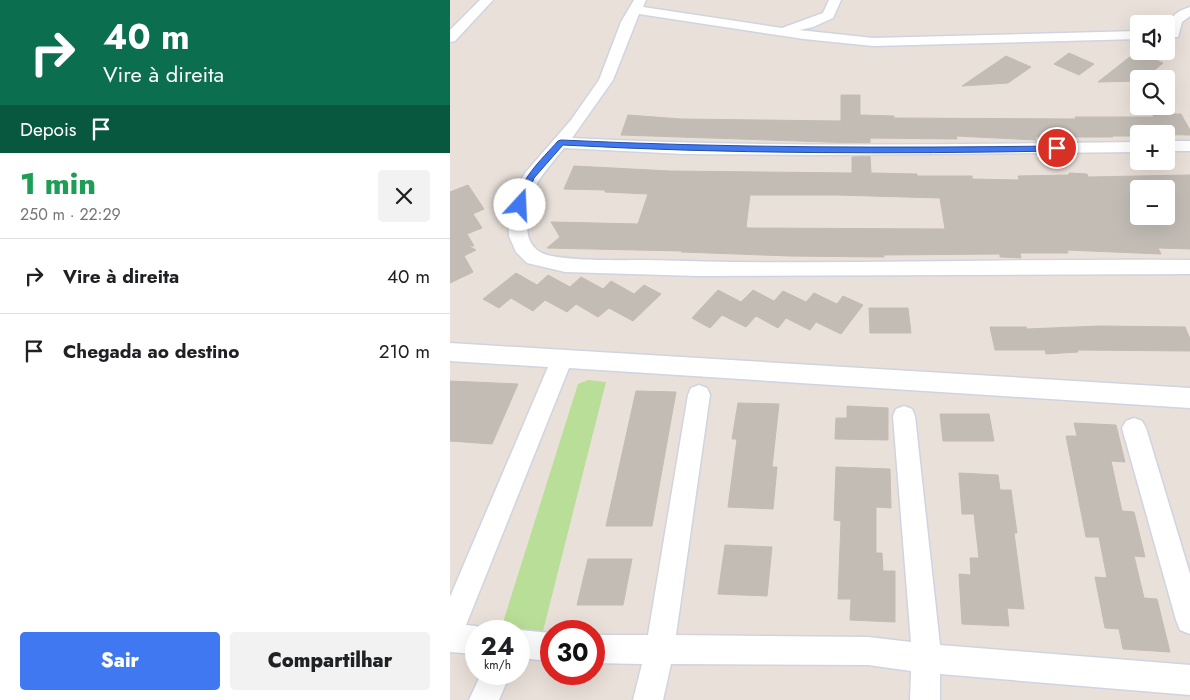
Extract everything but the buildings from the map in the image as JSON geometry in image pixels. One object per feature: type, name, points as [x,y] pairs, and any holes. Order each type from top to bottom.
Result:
[{"type":"street","points":[[450,38],[487,0]]},
{"type":"street","points":[[775,31],[800,26],[828,15],[836,0]]},
{"type":"street","points":[[1130,35],[906,42],[860,41],[775,31],[638,5],[628,22],[606,80],[589,106],[561,142],[530,177],[522,193],[517,217],[518,236],[523,247],[534,258],[565,265],[698,269],[1190,267]]},
{"type":"street","points":[[1175,21],[1190,11]]},
{"type":"street","points":[[828,15],[837,29],[860,41]]},
{"type":"street","points":[[1175,37],[1187,43]]},
{"type":"street","points":[[561,142],[684,149],[821,150],[1130,147]]},
{"type":"street","points":[[1175,146],[1190,146]]},
{"type":"street","points":[[450,352],[1190,398]]},
{"type":"street","points":[[450,630],[562,360]]},
{"type":"street","points":[[648,700],[660,649],[700,395]]},
{"type":"street","points":[[904,416],[925,631],[925,700]]},
{"type":"street","points":[[1134,428],[1190,620]]},
{"type":"street","points":[[450,638],[465,639]]},
{"type":"street","points":[[605,649],[868,651],[926,658],[1190,680]]},
{"type":"street","points":[[484,700],[491,685]]},
{"type":"green space","points":[[588,380],[606,382],[546,620],[540,620],[540,631],[530,631],[530,620],[504,619],[578,384]]},
{"type":"route","points":[[520,205],[522,193],[530,177],[561,142],[684,149],[927,150],[1057,148]]}]
